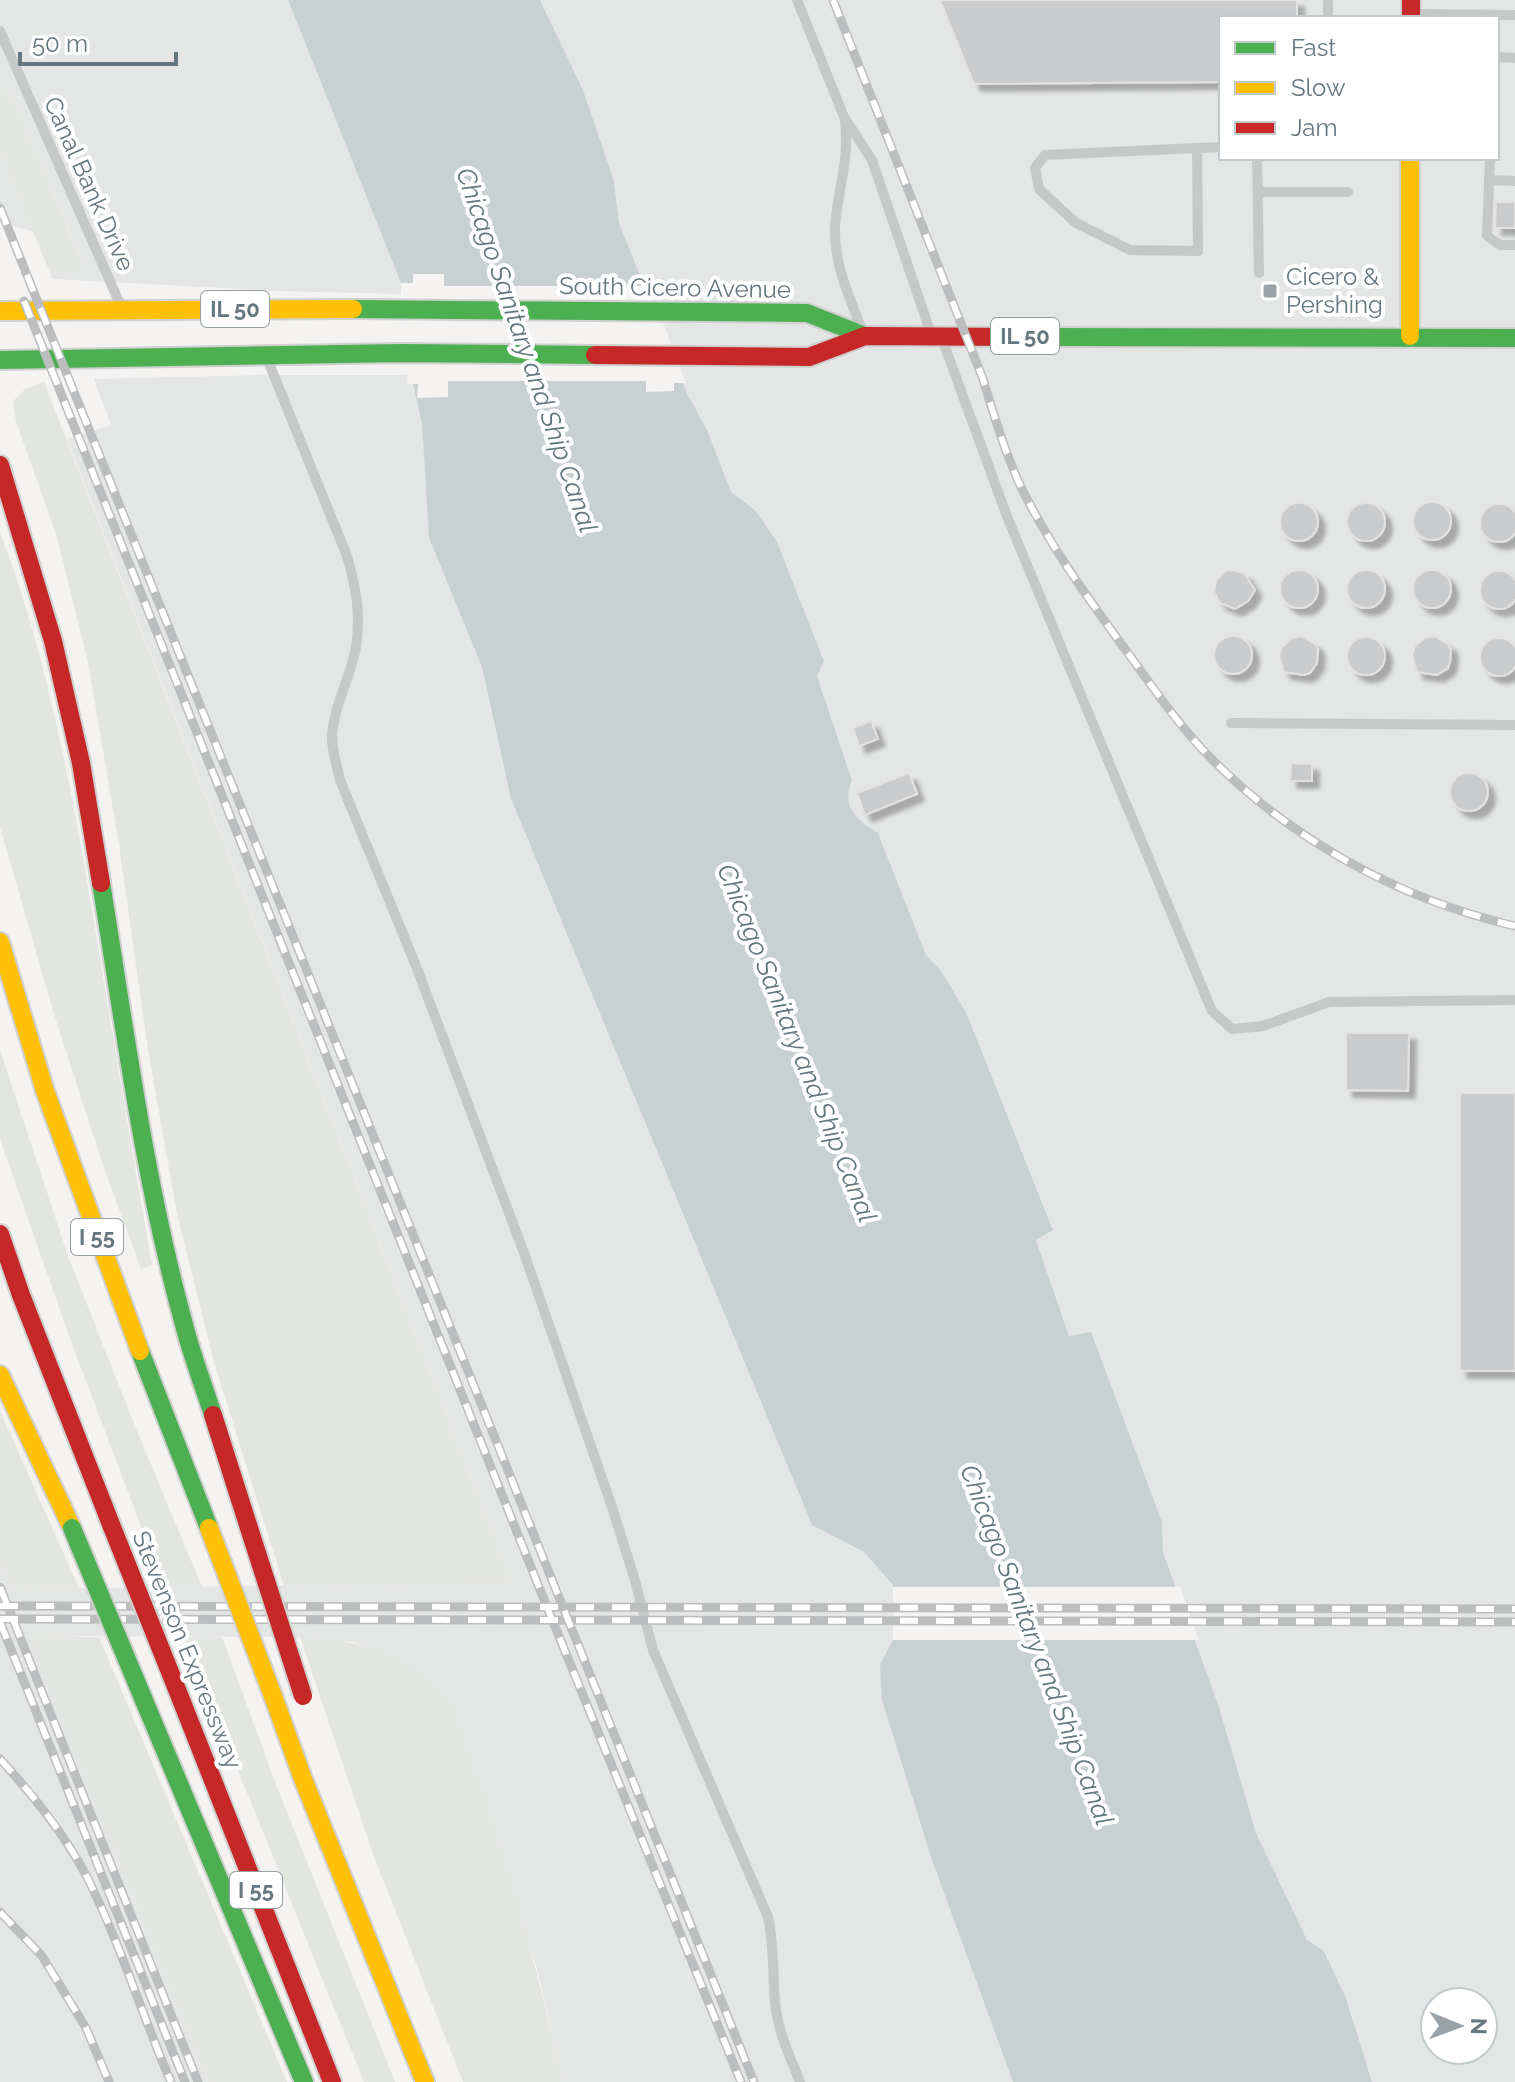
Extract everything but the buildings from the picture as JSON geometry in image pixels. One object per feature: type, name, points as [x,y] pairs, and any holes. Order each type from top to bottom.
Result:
[{"type":"main road","points":[[1410,160],[1410,336]]},
{"type":"main road","name":"South Cicero Avenue","points":[[0,311],[401,309],[807,313],[865,336]]},
{"type":"main road","name":"South Cicero Avenue","points":[[0,360],[401,353],[809,357],[865,336],[1515,338]]},
{"type":"main road","points":[[0,465],[53,641],[81,763],[135,1093],[183,1322],[303,1710],[303,1779]]},
{"type":"main road","name":"I 55","points":[[0,942],[54,1116],[91,1218],[303,1779],[425,2082]]},
{"type":"main road","name":"Stevenson Expressway","points":[[0,1234],[21,1295],[332,2082]]},
{"type":"main road","points":[[0,1375],[72,1528],[304,2082]]},
{"type":"lane","points":[[797,0],[844,117],[872,160],[1008,519],[1212,1011],[1232,1029],[1263,1026],[1329,1002],[1515,1000]]},
{"type":"lane","points":[[1411,11],[1515,15]]},
{"type":"lane","name":"Canal Bank Drive","points":[[0,31],[123,310]]},
{"type":"lane","points":[[844,117],[848,142],[835,227],[836,256],[841,279],[865,336]]},
{"type":"lane","points":[[1197,148],[1198,251],[1130,250],[1076,223],[1039,189],[1035,168],[1045,155],[1197,148],[1219,147]]},
{"type":"lane","points":[[1257,160],[1259,273]]},
{"type":"lane","points":[[1490,160],[1487,236],[1500,245],[1515,245]]},
{"type":"lane","points":[[1489,180],[1515,181]]},
{"type":"lane","points":[[1258,192],[1348,192]]},
{"type":"lane","points":[[266,355],[347,556],[357,589],[359,618],[356,648],[332,735],[340,780],[416,966],[523,1250],[612,1507],[653,1650],[768,1917],[774,1944],[776,2010],[782,2038],[800,2082]]},
{"type":"lane","points":[[1231,723],[1515,725]]},
{"type":"shaded area","points":[[0,0],[288,0],[401,283],[402,294],[53,279],[50,273],[72,272],[81,259],[10,91],[0,89]]},
{"type":"shaded area","points":[[540,0],[1515,0],[1515,2082],[1372,2082],[1346,1998],[1324,1951],[1307,1940],[1256,1833],[1219,1707],[1163,1552],[1162,1522],[1091,1333],[1069,1336],[1036,1239],[1053,1229],[966,1012],[941,971],[926,955],[878,833],[852,812],[847,792],[852,779],[817,676],[824,661],[777,542],[755,510],[731,492],[708,432],[687,393],[619,223],[614,181],[583,90]]},
{"type":"shaded area","points":[[0,89],[10,91],[81,260],[78,269],[72,272],[50,273],[0,151]]},
{"type":"shaded area","points":[[0,151],[8,171],[33,231],[0,223]]},
{"type":"shaded area","points":[[411,375],[422,424],[429,538],[482,667],[511,799],[812,1525],[864,1552],[893,1585],[893,1640],[880,1664],[932,1860],[1013,2082],[563,2082],[536,1964],[401,1662],[354,1642],[310,1637],[32,1636],[209,2082],[0,2082],[0,1559],[12,1589],[512,1583],[67,439],[111,425],[94,379]]},
{"type":"shaded area","points":[[44,382],[512,1583],[284,1586],[213,1359],[177,1214],[148,1050],[119,845],[88,662],[57,537],[16,422],[13,401],[25,389]]},
{"type":"shaded area","points":[[0,532],[47,683],[69,785],[152,1265],[141,1269],[54,1014],[0,827]]},
{"type":"shaded area","points":[[0,1050],[69,1259],[202,1587],[164,1587],[69,1336],[0,1139]]},
{"type":"shaded area","points":[[0,1411],[79,1588],[12,1589],[0,1559]]},
{"type":"shaded area","points":[[31,1636],[99,1637],[287,2082],[209,2082]]},
{"type":"shaded area","points":[[184,1637],[222,1637],[280,1795],[395,2082],[364,2082]]},
{"type":"shaded area","points":[[300,1637],[339,1640],[378,1651],[413,1669],[448,1697],[509,1873],[563,2082],[463,2082],[374,1857]]},
{"type":"water","name":"Chicago Sanitary and Ship Canal","points":[[288,0],[540,0],[583,90],[614,181],[619,223],[687,393],[708,432],[731,492],[755,510],[777,542],[824,661],[817,676],[852,780],[848,797],[850,805],[863,823],[878,833],[926,955],[941,971],[966,1012],[1053,1230],[1036,1240],[1069,1336],[1091,1332],[1162,1522],[1163,1552],[1219,1707],[1256,1833],[1307,1940],[1324,1951],[1346,1998],[1372,2082],[1013,2082],[932,1860],[882,1700],[880,1664],[893,1640],[893,1585],[864,1552],[812,1525],[511,799],[482,667],[429,538],[422,424],[411,375],[401,283]],"holes":[[[1049,1590],[1072,1594],[1081,1614],[1070,1633],[1048,1635],[1033,1616],[1033,1608]]]},
{"type":"pier","points":[[413,274],[444,274],[444,286],[649,286],[686,383],[674,383],[674,391],[646,392],[646,381],[448,381],[448,397],[417,398],[418,384],[408,384],[401,323],[401,283],[413,283]]},
{"type":"pier","points":[[893,1587],[1180,1587],[1199,1640],[893,1640]],"holes":[[[1057,1593],[1074,1602],[1076,1620],[1068,1630],[1049,1632],[1039,1622],[1037,1609],[1045,1598]]]},
{"type":"railway","points":[[833,0],[983,379],[1021,487],[1068,568],[1161,699],[1203,750],[1236,782],[1308,837],[1387,882],[1471,914],[1515,926]]},
{"type":"railway","points":[[0,208],[754,2082]]},
{"type":"railway","points":[[24,301],[547,1607],[741,2082]]},
{"type":"railway","points":[[0,1587],[198,2082]]},
{"type":"railway","points":[[0,1606],[1515,1609]]},
{"type":"railway","points":[[0,1619],[1515,1622]]},
{"type":"railway","points":[[0,1622],[185,2082]]},
{"type":"railway","points":[[0,1759],[47,1815],[87,1877],[171,2082]]},
{"type":"railway","points":[[0,1912],[42,1956],[86,2028],[109,2082]]},
{"type":"traffic: fast","points":[[353,309],[807,313],[865,336]]},
{"type":"traffic: fast","points":[[1038,337],[1515,338]]},
{"type":"traffic: fast","points":[[0,360],[401,353],[595,355]]},
{"type":"traffic: fast","points":[[101,883],[157,1213],[186,1333],[213,1415]]},
{"type":"traffic: fast","points":[[140,1351],[209,1528]]},
{"type":"traffic: fast","points":[[72,1528],[143,1698]]},
{"type":"traffic: fast","points":[[143,1698],[304,2082]]},
{"type":"traffic: slow","points":[[1410,160],[1410,336]]},
{"type":"traffic: slow","points":[[0,311],[353,309]]},
{"type":"traffic: slow","points":[[0,942],[45,1091],[140,1351]]},
{"type":"traffic: slow","points":[[0,1375],[72,1528]]},
{"type":"traffic: slow","points":[[209,1528],[273,1696]]},
{"type":"traffic: slow","points":[[273,1696],[303,1779],[425,2082]]},
{"type":"traffic: jam","points":[[1411,0],[1411,16]]},
{"type":"traffic: jam","points":[[595,355],[809,357],[865,336],[1038,337]]},
{"type":"traffic: jam","points":[[0,465],[53,641],[81,763],[101,883]]},
{"type":"traffic: jam","points":[[0,1234],[112,1527]]},
{"type":"traffic: jam","points":[[213,1415],[249,1528]]},
{"type":"traffic: jam","points":[[112,1527],[180,1697]]},
{"type":"traffic: jam","points":[[249,1528],[303,1696]]},
{"type":"traffic: jam","points":[[180,1697],[332,2082]]},
{"type":"place","name":"Cicero & Pershing","points":[[1270,291]]}]
